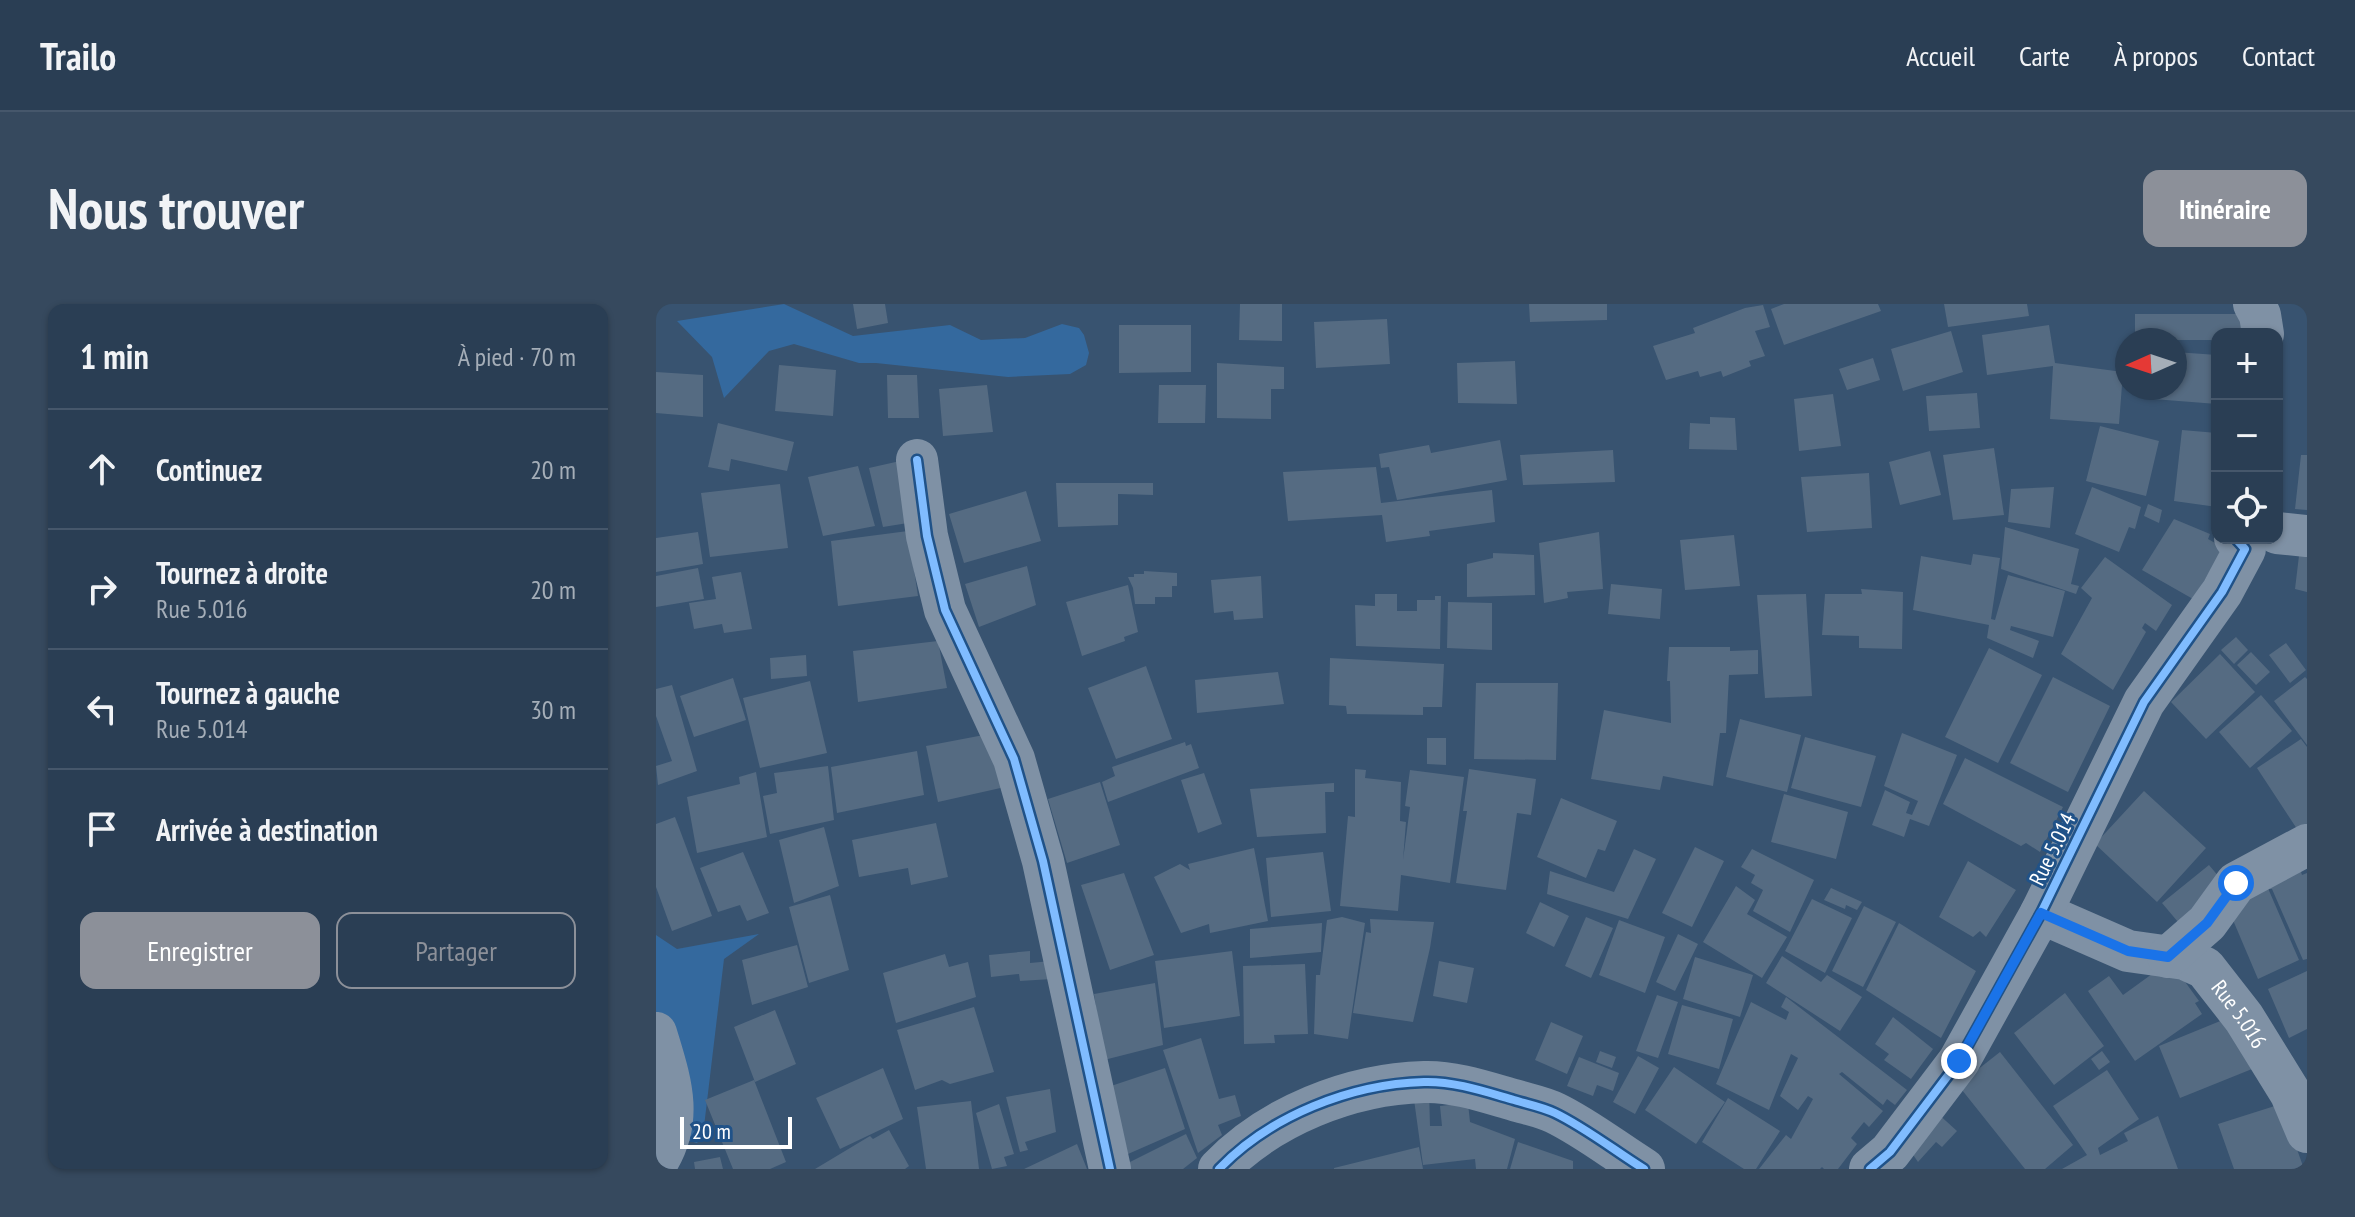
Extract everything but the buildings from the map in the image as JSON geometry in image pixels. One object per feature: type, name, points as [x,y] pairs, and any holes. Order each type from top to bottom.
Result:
[{"type":"street","points":[[2254,304],[2262,328]]},
{"type":"street","points":[[917,460],[927,536],[945,610],[1014,759],[1043,861],[1110,1169]]},
{"type":"street","points":[[2283,534],[2307,536]]},
{"type":"street","name":"Rue 5.014","points":[[1887,1163],[1959,1061],[2041,913],[2144,702],[2222,592],[2245,549],[2240,544]]},
{"type":"street","points":[[2168,957],[2207,923],[2236,883],[2307,845]]},
{"type":"street","name":"Rue 5.016","points":[[2041,913],[2128,951],[2194,961],[2205,968],[2244,1018],[2291,1094],[2307,1132]]},
{"type":"street","points":[[656,1033],[674,1104],[672,1127],[656,1164]]},
{"type":"street","points":[[1219,1169],[1259,1135],[1307,1109],[1356,1092],[1427,1082],[1481,1090],[1554,1112],[1644,1169]]},
{"type":"shaded area","points":[[784,304],[853,336],[950,325],[981,340],[1025,338],[1062,324],[1079,328],[1089,353],[1086,365],[1070,374],[1008,377],[859,363],[794,344],[769,351],[724,398],[712,357],[677,321]]},
{"type":"shaded area","points":[[759,934],[724,959],[703,1135],[697,1143],[675,1137],[656,1058],[656,935],[677,949]]},
{"type":"cycle path","points":[[917,460],[927,536],[945,610],[1014,759],[1043,861],[1110,1169]]},
{"type":"cycle path","points":[[1870,1169],[1890,1152],[1959,1061],[2041,913],[2144,702],[2222,592],[2245,549],[2240,544]]},
{"type":"cycle path","points":[[1219,1169],[1262,1133],[1313,1106],[1368,1089],[1424,1082],[1470,1088],[1550,1111],[1644,1169]]},
{"type":"route","points":[[1959,1061],[2041,913],[2128,951],[2168,957],[2207,923],[2236,883]]}]
